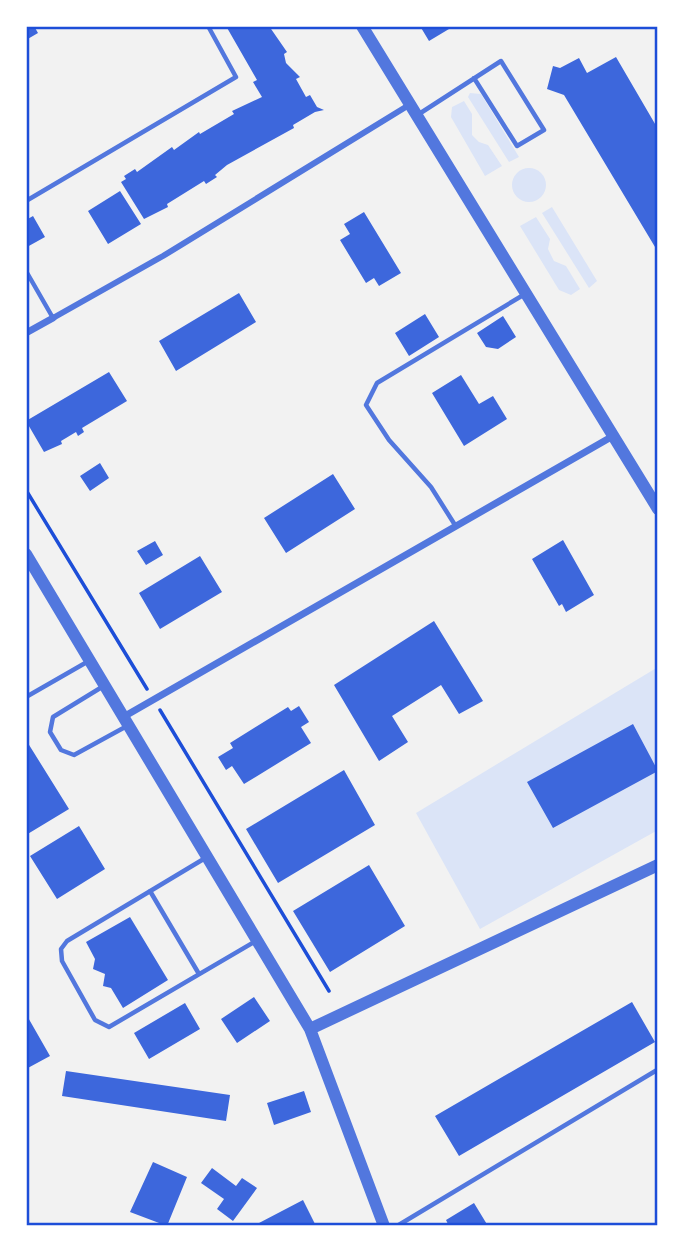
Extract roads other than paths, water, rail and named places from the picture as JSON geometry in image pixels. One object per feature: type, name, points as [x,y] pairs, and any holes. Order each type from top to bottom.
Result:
[{"type":"street","points":[[362,26],[658,509]]},
{"type":"street","points":[[26,333],[412,110]]},
{"type":"street","points":[[127,720],[153,700],[613,436]]},
{"type":"street","points":[[26,554],[310,1029],[384,1226]]},
{"type":"street","points":[[310,1029],[658,865]]},
{"type":"lane","points":[[26,201],[236,77],[208,26]]},
{"type":"lane","points":[[412,110],[501,61],[544,130],[517,146],[474,78]]},
{"type":"lane","points":[[26,271],[53,318]]},
{"type":"lane","points":[[454,525],[431,487],[389,440],[366,405],[377,383],[526,293]]},
{"type":"lane","points":[[26,697],[91,660]]},
{"type":"lane","points":[[106,685],[53,717],[50,732],[55,741],[61,750],[74,755],[127,720]]},
{"type":"lane","points":[[208,856],[67,940],[61,949],[62,961],[95,1020],[109,1027],[257,940]]},
{"type":"lane","points":[[150,891],[199,974]]},
{"type":"lane","points":[[397,1226],[657,1070]]}]
